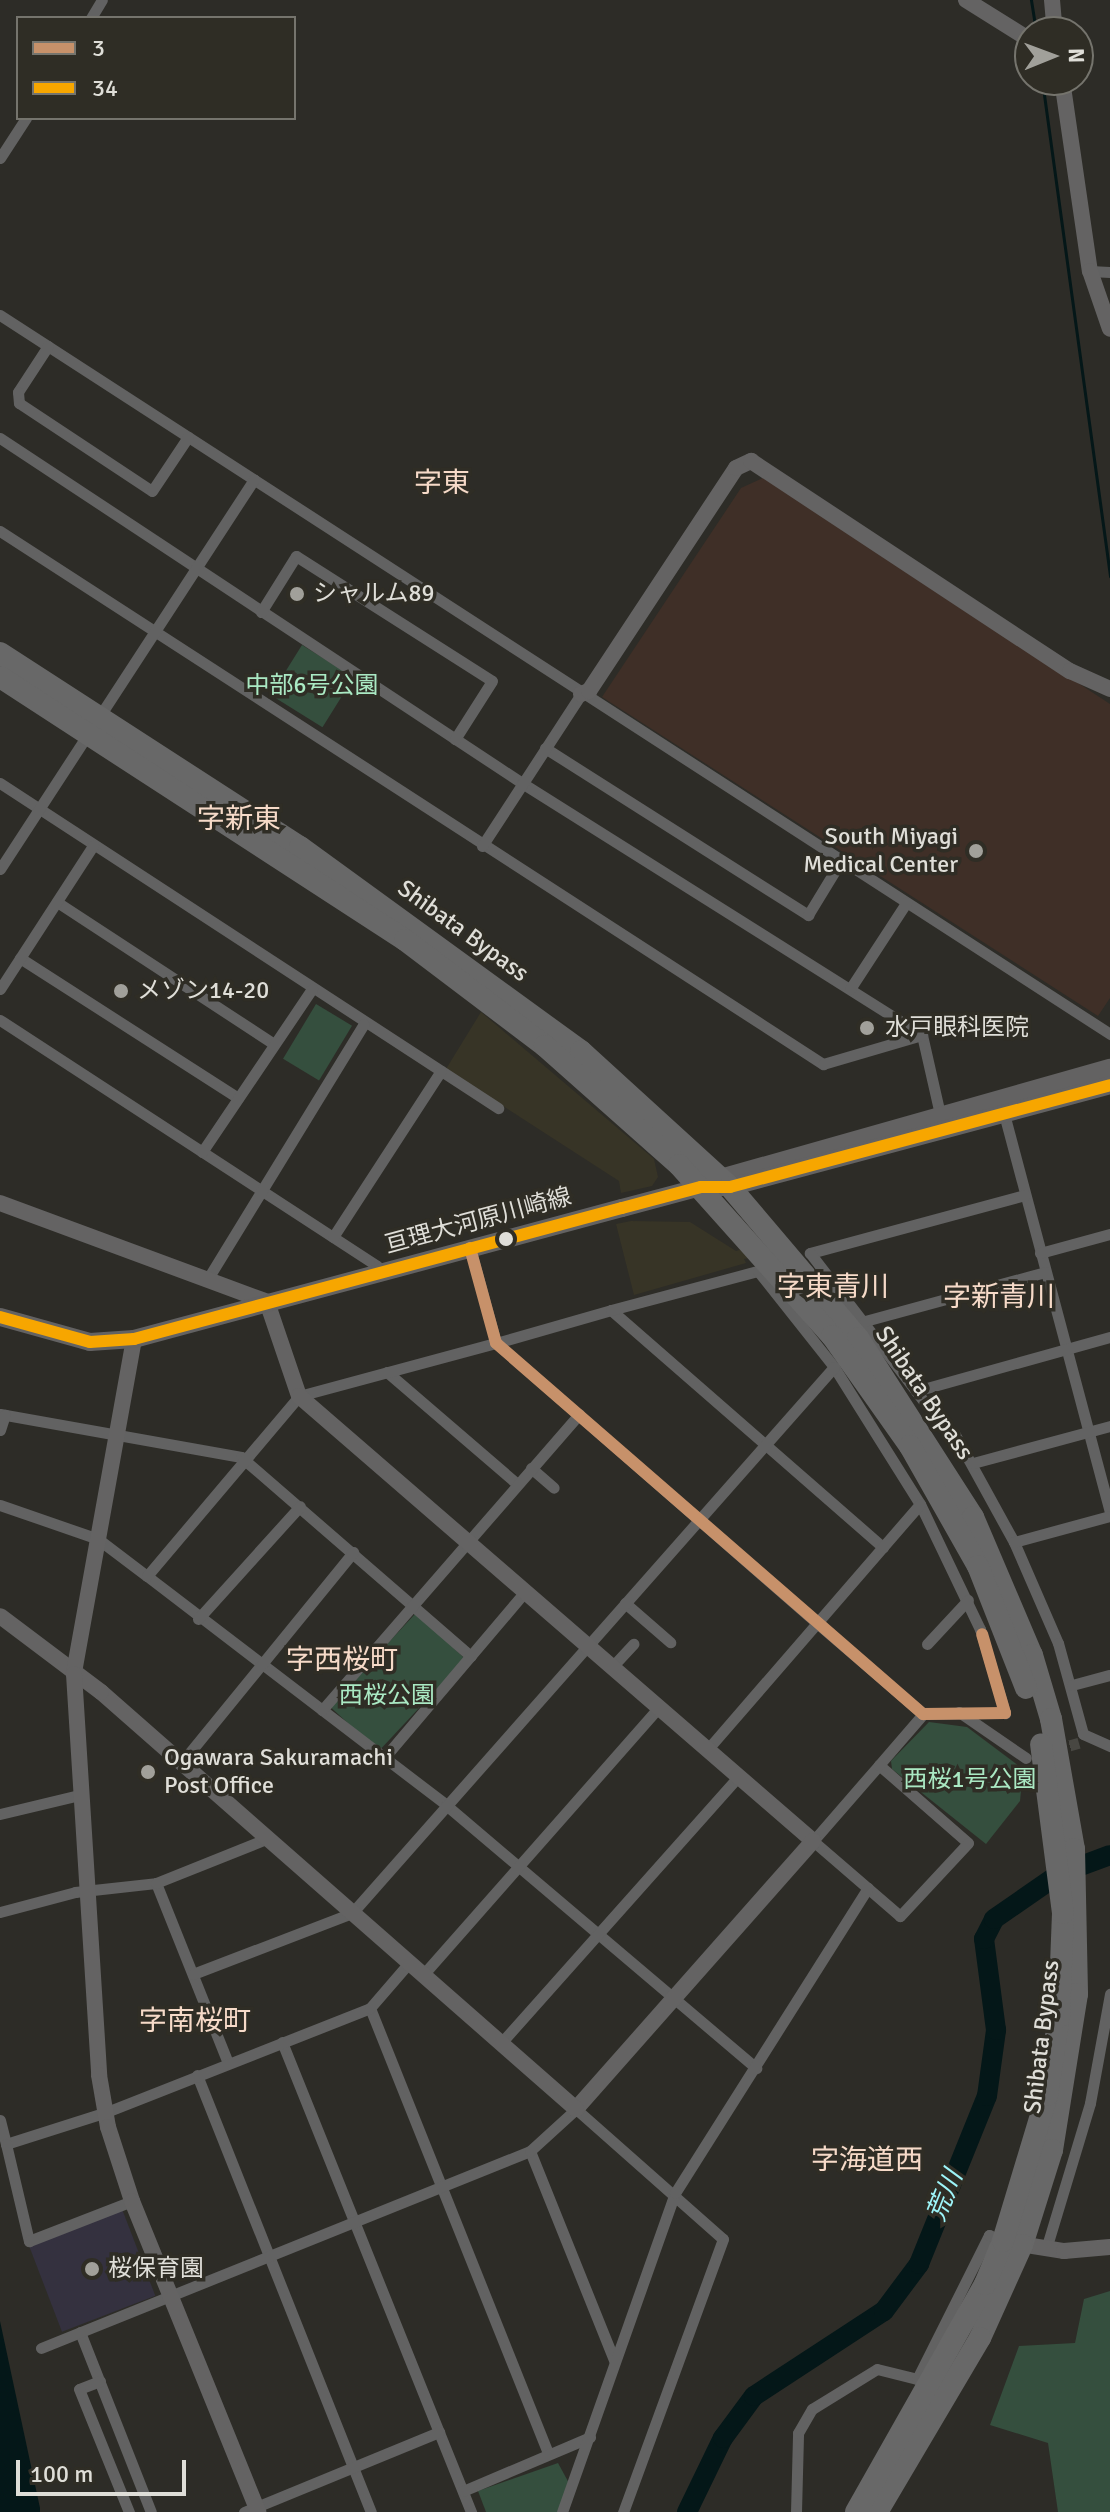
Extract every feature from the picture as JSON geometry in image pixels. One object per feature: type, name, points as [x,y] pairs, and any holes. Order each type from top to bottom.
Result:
[{"type":"highway","name":"Shibata Bypass","points":[[0,653],[91,724]]},
{"type":"highway","name":"Shibata Bypass","points":[[0,677],[91,724],[300,847],[482,976],[581,1051],[717,1183],[858,1338],[973,1517],[1032,1655],[1079,1925],[1073,2038],[1052,2150],[1012,2243],[980,2338],[877,2512]]},
{"type":"highway","name":"Shibata Bypass","points":[[856,2512],[1012,2243],[1052,2070],[1063,1940],[1060,1804]]},
{"type":"main road","name":"亘理大河原川崎線","points":[[1051,1093],[1110,1068]]},
{"type":"main road","name":"亘理大河原川崎線","points":[[0,1317],[90,1342],[134,1339],[1051,1093],[1110,1085]]},
{"type":"main road","name":"亘理大河原川崎線","points":[[717,1183],[940,1114],[1002,1106]]},
{"type":"street","points":[[966,0],[1014,30]]},
{"type":"street","points":[[1064,96],[1090,271],[1110,329]]},
{"type":"street","points":[[0,158],[25,120]]},
{"type":"street","points":[[1090,271],[1110,272]]},
{"type":"street","points":[[0,315],[1110,1034]]},
{"type":"street","points":[[48,346],[18,392],[19,403],[152,491],[188,437]]},
{"type":"street","points":[[0,438],[522,783],[922,1035],[940,1114]]},
{"type":"street","points":[[482,846],[581,694],[589,691],[736,468],[751,461],[1070,671],[1110,689]]},
{"type":"street","points":[[1,865],[254,479]]},
{"type":"street","points":[[0,531],[823,1064],[922,1035]]},
{"type":"street","points":[[261,612],[296,556],[492,681],[455,739]]},
{"type":"street","points":[[545,748],[808,915],[841,861]]},
{"type":"street","points":[[0,783],[364,1024],[498,1108]]},
{"type":"street","points":[[0,989],[93,846]]},
{"type":"street","points":[[57,902],[274,1044]]},
{"type":"street","points":[[850,989],[906,903]]},
{"type":"street","points":[[20,958],[238,1098]]},
{"type":"street","points":[[202,1152],[312,989]]},
{"type":"street","points":[[0,1020],[377,1266],[379,1273]]},
{"type":"street","points":[[207,1280],[364,1024]]},
{"type":"street","points":[[333,1237],[441,1071]]},
{"type":"street","points":[[1002,1106],[1110,1514],[1014,1542]]},
{"type":"street","points":[[1025,1195],[810,1253],[916,1391],[954,1433],[973,1463],[1014,1542],[1072,1685],[1081,1739],[1110,1746]]},
{"type":"street","points":[[0,1203],[267,1302],[292,1387],[299,1396],[465,1543],[900,1916],[968,1843],[879,1765]]},
{"type":"street","points":[[1040,1253],[1110,1234]]},
{"type":"street","points":[[147,1576],[248,1461],[299,1396],[496,1343],[611,1310],[758,1271],[834,1367],[920,1504],[968,1600],[1005,1713],[923,1714],[817,1623],[496,1343],[470,1248]]},
{"type":"street","points":[[865,1321],[1045,1272]]},
{"type":"street","points":[[611,1310],[883,1547]]},
{"type":"street","points":[[916,1391],[1110,1337]]},
{"type":"street","points":[[134,1339],[74,1674],[85,1891],[104,2113],[132,2201],[252,2510],[439,2432]]},
{"type":"street","points":[[193,1974],[352,1913],[834,1367]]},
{"type":"street","points":[[387,1372],[517,1484]]},
{"type":"street","points":[[0,1430],[2,1414],[248,1461],[471,1656]]},
{"type":"street","points":[[322,1710],[579,1414]]},
{"type":"street","points":[[973,1463],[1110,1426]]},
{"type":"street","points":[[531,1468],[554,1488]]},
{"type":"street","points":[[707,1750],[920,1504]]},
{"type":"street","points":[[0,1505],[98,1539],[198,1619],[446,1805],[756,2068]]},
{"type":"street","points":[[198,1619],[300,1506]]},
{"type":"street","points":[[182,1762],[258,1664],[353,1552]]},
{"type":"street","points":[[384,1758],[524,1593]]},
{"type":"street","points":[[927,1644],[968,1600]]},
{"type":"street","points":[[625,1603],[670,1642]]},
{"type":"street","points":[[0,1616],[182,1762],[408,1964],[675,2193],[723,2239],[623,2512]]},
{"type":"street","points":[[611,1668],[633,1644]]},
{"type":"street","points":[[1072,1685],[1110,1675]]},
{"type":"street","points":[[422,1976],[658,1708]]},
{"type":"street","points":[[958,1712],[1026,1758]]},
{"type":"street","points":[[41,2348],[530,2151],[576,2109],[923,1714]]},
{"type":"street","points":[[501,2043],[738,1777]]},
{"type":"street","points":[[0,1814],[79,1795]]},
{"type":"street","points":[[0,1912],[85,1891],[156,1883],[266,1839]]},
{"type":"street","points":[[156,1883],[228,2063]]},
{"type":"street","points":[[562,2512],[675,2193],[868,1888]]},
{"type":"street","points":[[6,2144],[104,2113],[370,2008],[408,1964]]},
{"type":"street","points":[[1046,2249],[1090,2103],[1110,1994]]},
{"type":"street","points":[[370,2008],[548,2453]]},
{"type":"street","points":[[282,2042],[471,2512]]},
{"type":"street","points":[[197,2075],[371,2512]]},
{"type":"street","points":[[0,2120],[29,2241],[132,2201]]},
{"type":"street","points":[[530,2151],[615,2362]]},
{"type":"street","points":[[796,2512],[798,2433],[812,2409],[877,2369],[917,2379],[989,2235],[1046,2249],[1110,2247]]},
{"type":"street","points":[[80,2332],[151,2512]]},
{"type":"street","points":[[100,2381],[79,2389],[129,2512]]},
{"type":"street","points":[[463,2491],[590,2437]]},
{"type":"shaded area","name":"South Miyagi Medical Center","points":[[765,477],[1110,704],[1110,998],[1098,1016],[602,697],[741,488]]},
{"type":"shaded area","points":[[481,1012],[654,1159],[658,1177],[652,1186],[621,1193],[619,1181],[446,1069]]},
{"type":"shaded area","points":[[631,1221],[690,1222],[736,1251],[743,1249],[749,1258],[744,1259],[746,1263],[634,1295],[616,1224]]},
{"type":"shaded area","name":"桜保育園","points":[[122,2209],[155,2296],[62,2332],[29,2245]]},
{"type":"shaded area","points":[[0,2321],[40,2508],[40,2512],[0,2512]]},
{"type":"green space","name":"中部6号公園","points":[[302,645],[354,677],[322,727],[271,695]]},
{"type":"green space","points":[[316,1004],[352,1026],[319,1080],[283,1059]]},
{"type":"green space","name":"西桜公園","points":[[416,1613],[465,1659],[378,1752],[329,1706]]},
{"type":"green space","name":"西桜1号公園","points":[[929,1722],[967,1727],[1023,1769],[1020,1801],[986,1844],[892,1769],[891,1761]]},
{"type":"green space","points":[[1110,2291],[1110,2512],[1058,2512],[1048,2443],[990,2425],[1019,2346],[1075,2343],[1084,2299]]},
{"type":"green space","points":[[558,2463],[570,2485],[560,2512],[486,2512],[478,2491]]},
{"type":"waterway","points":[[1031,0],[1034,16]]},
{"type":"waterway","points":[[1044,96],[1110,576]]},
{"type":"waterway","name":"荒川","points":[[687,2512],[723,2438],[754,2396],[884,2311],[919,2264],[987,2096],[996,2030],[984,1939],[994,1919],[1059,1874],[1110,1855]]},
{"type":"tunnel","points":[[1054,1750],[1079,1743]]},
{"type":"transit line","name":"34","points":[[0,1317],[90,1342],[134,1339],[701,1187],[730,1187],[1110,1085]]},
{"type":"transit line","name":"3","points":[[470,1248],[496,1343],[923,1714],[1005,1713],[982,1634]]},
{"type":"place","name":"シャルム89","points":[[297,594]]},
{"type":"place","name":"South Miyagi Medical Center","points":[[976,851]]},
{"type":"place","name":"メゾン14-20","points":[[121,991]]},
{"type":"place","name":"水戸眼科医院","points":[[867,1028]]},
{"type":"place","name":"Ogawara Sakuramachi Post Office","points":[[148,1772]]},
{"type":"place","name":"桜保育園","points":[[92,2269]]},
{"type":"district","name":"字東","points":[[442,483]]},
{"type":"district","name":"字新東","points":[[239,819]]},
{"type":"district","name":"字東青川","points":[[833,1287]]},
{"type":"district","name":"字新青川","points":[[999,1297]]},
{"type":"district","name":"字西桜町","points":[[342,1660]]},
{"type":"district","name":"字南桜町","points":[[195,2021]]},
{"type":"district","name":"字海道西","points":[[867,2160]]}]
